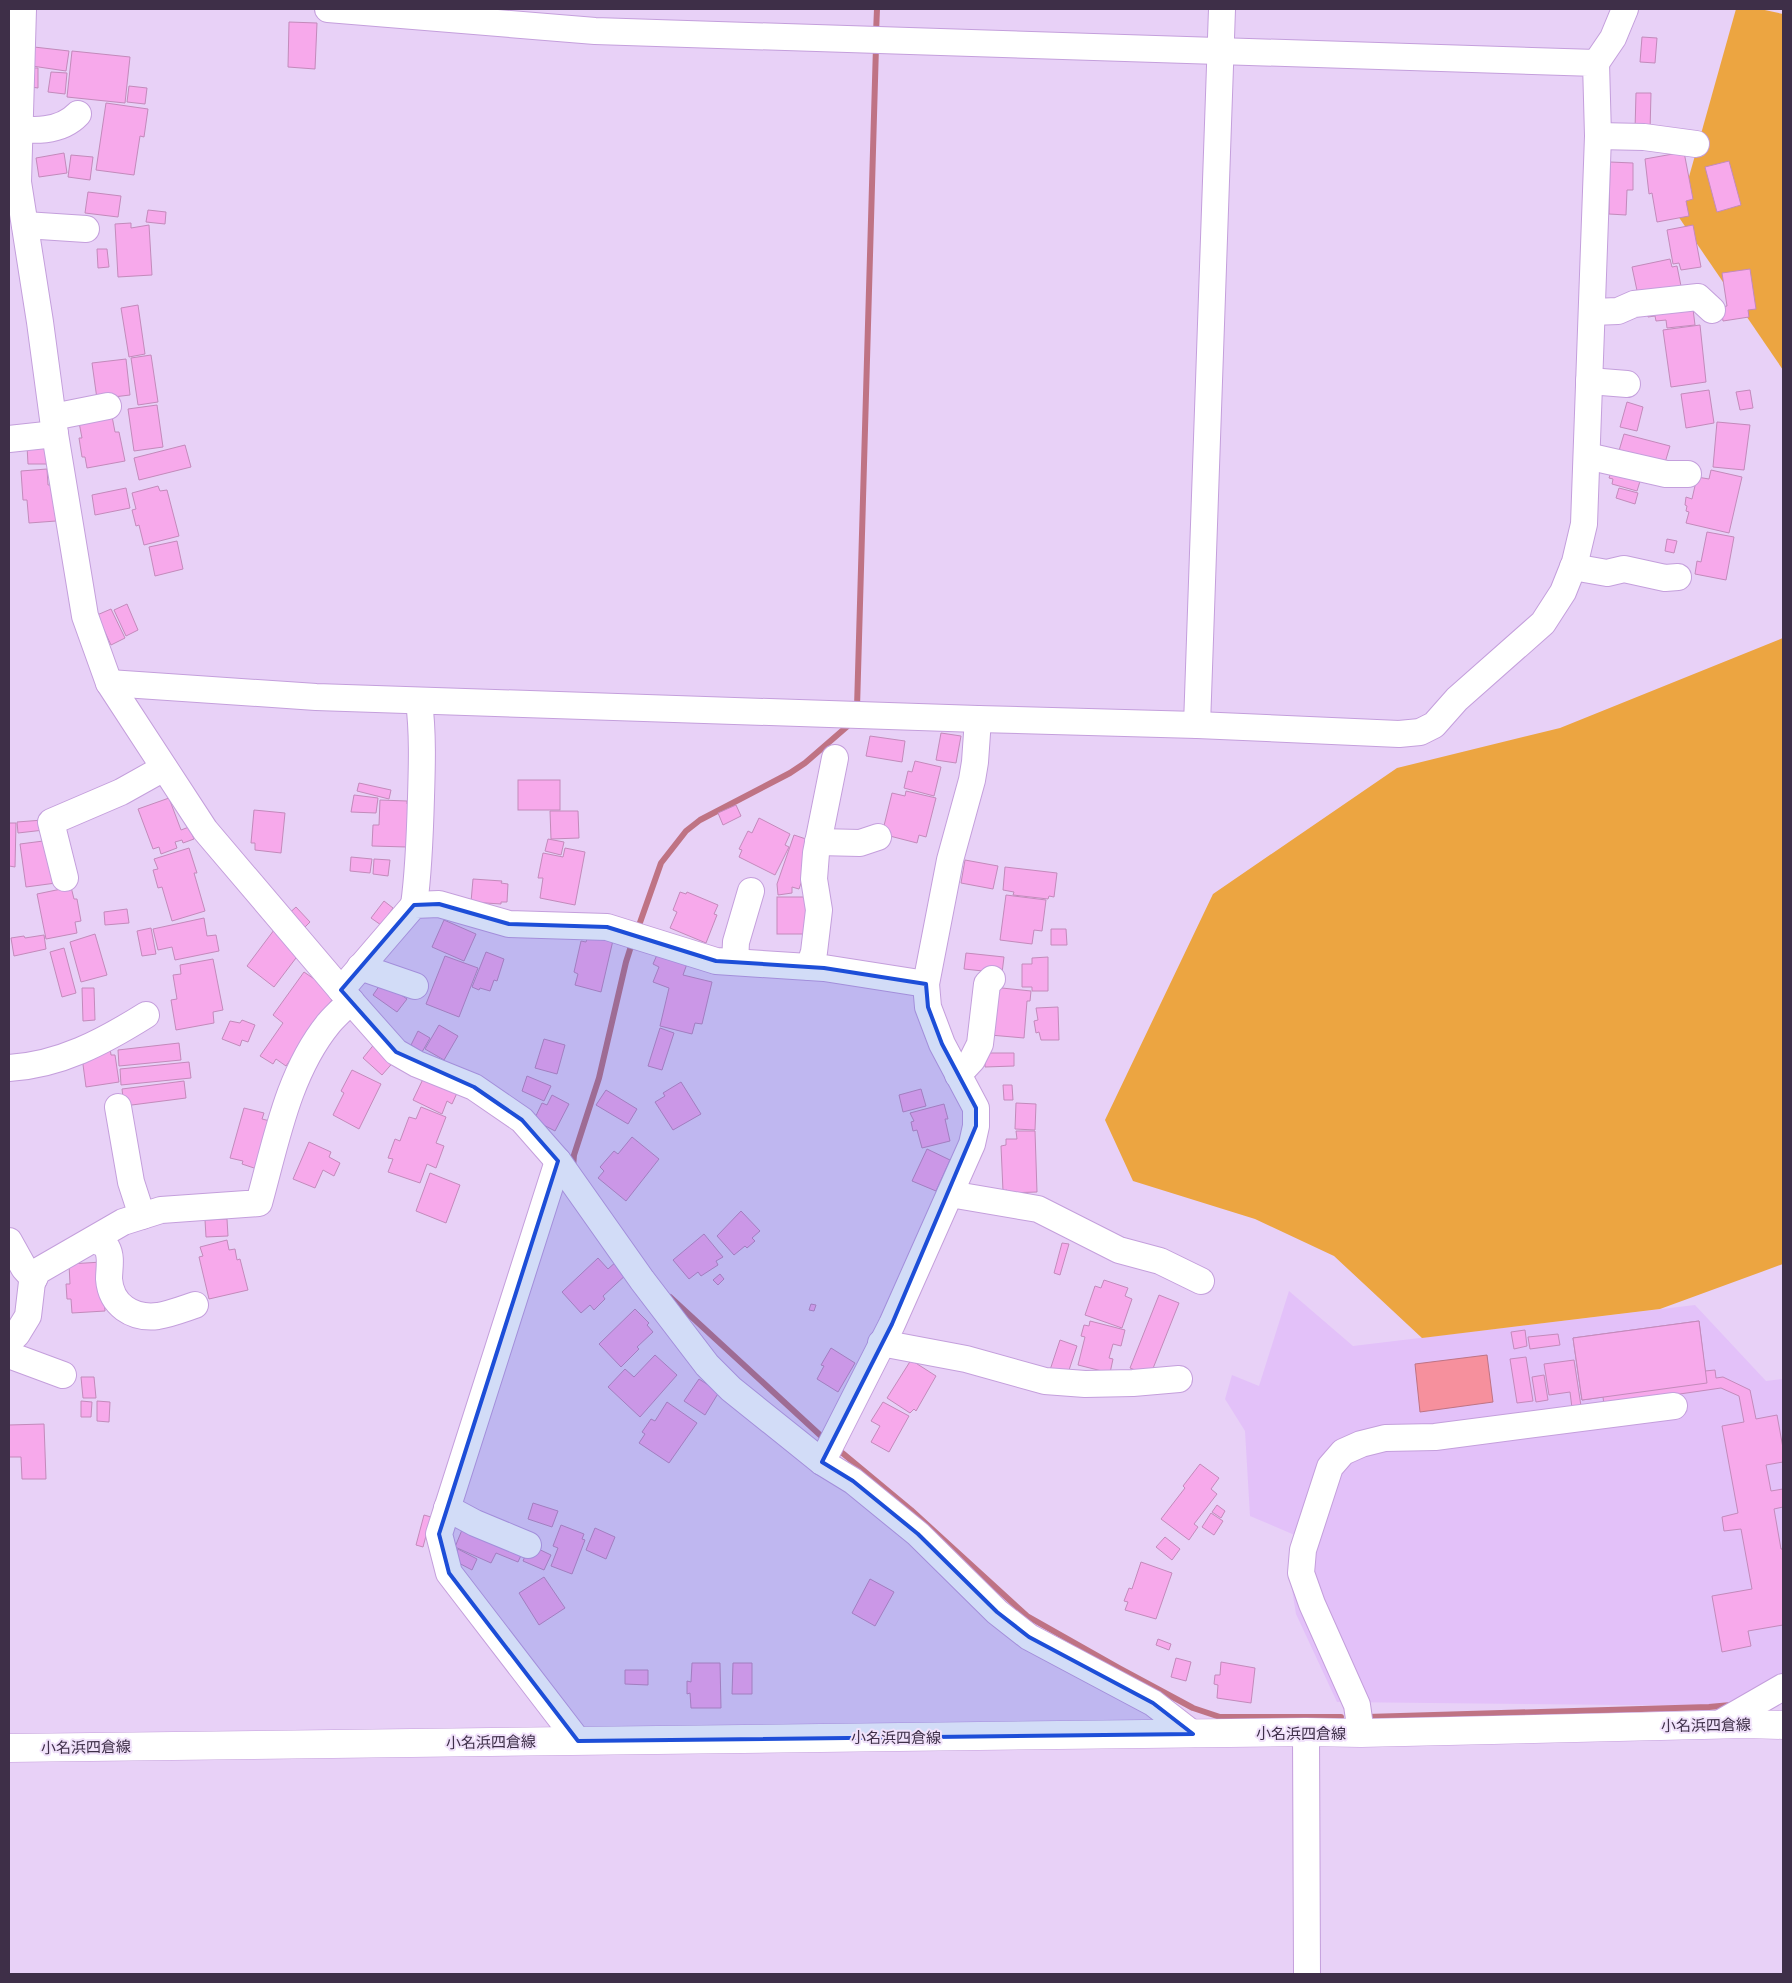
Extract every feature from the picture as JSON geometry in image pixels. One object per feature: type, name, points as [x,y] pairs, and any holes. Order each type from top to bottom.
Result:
[{"type":"main road","name":"小名浜四倉線","points":[[9,1748],[1306,1732],[1361,1733],[1783,1725]]},
{"type":"street","points":[[23,9],[14,129],[18,182],[54,426],[85,616],[109,683],[205,830],[396,1052],[417,1064],[474,1088],[522,1120],[558,1161],[642,1280],[707,1365],[731,1389],[822,1462],[853,1481],[918,1534],[997,1612],[1029,1638],[1153,1703],[1194,1734]]},
{"type":"street","points":[[328,9],[596,31],[1596,63]]},
{"type":"street","points":[[1197,725],[1222,9]]},
{"type":"street","points":[[109,683],[316,697],[978,720],[1197,725],[1399,734],[1420,732],[1434,726],[1457,699],[1543,623],[1562,592],[1573,567],[1584,524],[1598,136],[1596,63],[1613,38],[1625,9]]},
{"type":"street","points":[[14,129],[37,130],[60,126],[72,121],[78,114]]},
{"type":"street","points":[[1598,136],[1644,137],[1696,144]]},
{"type":"street","points":[[25,225],[86,229]]},
{"type":"street","points":[[1592,312],[1618,311],[1634,304],[1698,297],[1712,310]]},
{"type":"street","points":[[1589,381],[1628,384]]},
{"type":"street","points":[[9,440],[108,406]]},
{"type":"street","points":[[1587,456],[1666,474],[1688,474]]},
{"type":"street","points":[[1573,567],[1607,573],[1624,569],[1664,578],[1678,577]]},
{"type":"street","points":[[9,1342],[17,1334],[28,1316],[32,1282],[38,1271],[123,1222],[161,1210],[259,1203],[292,1089],[311,1050],[346,996],[360,967],[414,906],[420,845],[423,729],[420,701]]},
{"type":"street","points":[[822,1462],[881,1342],[892,1324],[972,1144],[976,1126],[976,1108],[942,1044],[928,1007],[926,984],[950,860],[972,780],[978,720]]},
{"type":"street","points":[[809,967],[814,952],[819,910],[814,879],[818,842],[835,758]]},
{"type":"street","points":[[65,878],[51,822],[121,792],[164,768]]},
{"type":"street","points":[[818,842],[860,843],[878,837]]},
{"type":"street","points":[[735,962],[736,942],[752,891]]},
{"type":"street","points":[[414,906],[439,904],[509,924],[606,927],[716,961],[809,967],[926,984]]},
{"type":"street","points":[[360,967],[415,986]]},
{"type":"street","points":[[958,1075],[989,1045],[987,984],[992,978]]},
{"type":"street","points":[[9,1068],[41,1064],[66,1057],[114,1035],[146,1015]]},
{"type":"street","points":[[118,1107],[131,1182],[142,1216]]},
{"type":"street","points":[[558,1161],[439,1534],[449,1573],[578,1741]]},
{"type":"street","points":[[950,1194],[1038,1210],[1119,1250],[1160,1261],[1201,1281]]},
{"type":"street","points":[[9,1240],[24,1268],[34,1279]]},
{"type":"street","points":[[94,1240],[102,1243],[107,1248],[110,1258],[112,1290],[117,1303],[129,1313],[142,1316],[158,1316],[195,1306]]},
{"type":"street","points":[[881,1342],[966,1359],[1046,1382],[1094,1383],[1179,1379]]},
{"type":"street","points":[[9,1355],[63,1375]]},
{"type":"street","points":[[1361,1733],[1357,1705],[1312,1604],[1301,1573],[1303,1550],[1330,1467],[1343,1452],[1361,1444],[1385,1438],[1435,1437],[1674,1406]]},
{"type":"street","points":[[448,1508],[475,1523],[528,1545]]},
{"type":"street","points":[[1717,1725],[1783,1687]]},
{"type":"street","points":[[1306,1732],[1307,1974]]},
{"type":"highlighted area","points":[[439,904],[509,924],[607,927],[716,961],[824,968],[926,984],[928,1007],[942,1044],[976,1108],[976,1126],[892,1324],[822,1462],[853,1481],[918,1534],[997,1612],[1029,1637],[1153,1703],[1193,1734],[578,1741],[449,1573],[439,1534],[558,1161],[522,1120],[474,1087],[396,1052],[341,990],[414,905]]},
{"type":"shaded area","points":[[1736,9],[1760,9],[1783,14],[1783,370],[1678,216]]},
{"type":"shaded area","points":[[1783,638],[1783,1264],[1660,1309],[1422,1338],[1334,1256],[1255,1219],[1133,1181],[1105,1120],[1213,894],[1397,768],[1560,728]]},
{"type":"shaded area","points":[[1289,1291],[1353,1346],[1695,1305],[1766,1381],[1783,1379],[1783,1673],[1727,1706],[1337,1702],[1296,1614],[1290,1577],[1297,1536],[1250,1516],[1245,1431],[1225,1399],[1232,1375],[1259,1386]]},
{"type":"shaded area","points":[[1487,1355],[1493,1402],[1420,1412],[1415,1364]]},
{"type":"building","points":[[289,22],[317,23],[315,69],[288,67]]},
{"type":"building","points":[[1642,37],[1657,38],[1655,63],[1640,62]]},
{"type":"building","points":[[34,47],[69,51],[66,71],[32,66]]},
{"type":"building","points":[[72,51],[130,57],[125,103],[67,97]]},
{"type":"building","points":[[31,68],[38,68],[38,88],[31,87]]},
{"type":"building","points":[[51,72],[67,73],[65,94],[48,92]]},
{"type":"building","points":[[129,86],[147,88],[145,104],[127,102]]},
{"type":"building","points":[[1636,93],[1651,93],[1650,131],[1635,130]]},
{"type":"building","points":[[106,103],[148,109],[144,137],[140,136],[134,175],[96,170]]},
{"type":"building","points":[[1684,152],[1693,199],[1686,201],[1689,216],[1657,222],[1652,193],[1649,194],[1645,159]]},
{"type":"building","points":[[64,153],[67,173],[39,177],[36,158]]},
{"type":"building","points":[[71,155],[93,157],[90,180],[68,177]]},
{"type":"building","points":[[1729,161],[1741,205],[1717,212],[1705,167]]},
{"type":"building","points":[[1610,162],[1633,163],[1633,190],[1627,190],[1626,215],[1609,214]]},
{"type":"building","points":[[88,192],[121,196],[118,217],[85,213]]},
{"type":"building","points":[[148,210],[166,212],[165,224],[146,222]]},
{"type":"building","points":[[131,223],[131,228],[149,225],[152,275],[118,277],[115,224]]},
{"type":"building","points":[[1693,225],[1701,267],[1681,270],[1679,263],[1673,264],[1667,230]]},
{"type":"building","points":[[97,249],[107,249],[109,267],[98,268]]},
{"type":"building","points":[[1670,259],[1672,267],[1677,266],[1682,291],[1639,300],[1632,267]]},
{"type":"building","points":[[1750,269],[1756,309],[1748,310],[1749,317],[1723,321],[1721,307],[1727,306],[1722,273]]},
{"type":"building","points":[[1692,301],[1695,325],[1667,328],[1666,320],[1656,321],[1655,316],[1648,317],[1647,307]]},
{"type":"building","points":[[138,305],[145,354],[129,357],[121,308]]},
{"type":"building","points":[[1700,325],[1706,382],[1671,387],[1663,330]]},
{"type":"building","points":[[151,355],[158,402],[138,405],[131,358]]},
{"type":"building","points":[[126,359],[130,395],[97,399],[92,363]]},
{"type":"building","points":[[1709,390],[1714,423],[1686,428],[1681,394]]},
{"type":"building","points":[[1750,390],[1753,408],[1740,410],[1736,392]]},
{"type":"building","points":[[1627,402],[1643,407],[1637,431],[1620,427]]},
{"type":"building","points":[[157,405],[163,447],[134,451],[128,409]]},
{"type":"building","points":[[111,411],[115,432],[119,432],[125,461],[87,468],[85,457],[82,457],[79,438],[82,438],[78,417]]},
{"type":"building","points":[[1717,422],[1750,425],[1744,470],[1713,467]]},
{"type":"building","points":[[1624,434],[1670,446],[1664,466],[1618,454]]},
{"type":"building","points":[[185,445],[191,467],[139,480],[134,458]]},
{"type":"building","points":[[27,446],[49,446],[50,464],[28,464]]},
{"type":"building","points":[[47,469],[48,485],[52,485],[56,521],[29,523],[27,500],[23,500],[21,471]]},
{"type":"building","points":[[1612,469],[1641,478],[1637,491],[1612,484],[1613,479],[1609,478]]},
{"type":"building","points":[[1711,470],[1742,477],[1729,533],[1686,523],[1689,512],[1686,511],[1686,497],[1692,499],[1697,477],[1709,479]]},
{"type":"building","points":[[158,486],[160,491],[167,490],[179,536],[144,545],[139,525],[136,526],[132,510],[136,509],[132,493]]},
{"type":"building","points":[[126,488],[130,508],[95,515],[92,495]]},
{"type":"building","points":[[1619,488],[1638,493],[1635,504],[1616,498]]},
{"type":"building","points":[[1707,532],[1734,537],[1726,580],[1695,574],[1697,561],[1701,562]]},
{"type":"building","points":[[1667,539],[1677,541],[1674,553],[1665,551]]},
{"type":"building","points":[[177,541],[183,569],[155,576],[149,547]]},
{"type":"building","points":[[127,604],[138,630],[126,636],[114,610]]},
{"type":"building","points":[[111,609],[125,638],[111,645],[97,615]]},
{"type":"building","points":[[941,733],[961,736],[956,763],[936,760]]},
{"type":"building","points":[[870,736],[905,741],[902,762],[866,756]]},
{"type":"building","points":[[915,761],[941,767],[934,796],[904,788],[908,771],[912,772]]},
{"type":"building","points":[[518,780],[560,780],[560,810],[518,810]]},
{"type":"building","points":[[359,783],[391,790],[389,799],[357,791]]},
{"type":"building","points":[[906,791],[936,798],[926,837],[919,835],[917,843],[882,834],[892,793],[905,796]]},
{"type":"building","points":[[354,795],[378,798],[376,813],[351,812]]},
{"type":"building","points":[[169,798],[181,830],[189,827],[194,839],[183,843],[182,840],[175,842],[177,848],[161,854],[159,847],[153,849],[138,809]]},
{"type":"building","points":[[380,800],[407,801],[407,804],[416,804],[407,847],[372,846],[373,825],[379,825]]},
{"type":"building","points":[[736,805],[741,816],[723,825],[718,813]]},
{"type":"building","points":[[254,810],[285,813],[281,853],[255,850],[255,843],[251,843]]},
{"type":"building","points":[[550,811],[578,811],[579,838],[551,839]]},
{"type":"building","points":[[759,818],[790,834],[785,845],[789,847],[775,875],[739,857],[742,850],[739,849],[748,831],[752,833]]},
{"type":"building","points":[[43,820],[44,830],[18,833],[17,822]]},
{"type":"building","points":[[9,823],[16,823],[15,867],[9,866]]},
{"type":"building","points":[[794,835],[815,842],[799,889],[792,887],[792,893],[778,895],[777,884]]},
{"type":"building","points":[[548,839],[564,842],[561,855],[545,851]]},
{"type":"building","points":[[51,840],[56,883],[26,887],[20,844]]},
{"type":"building","points":[[189,848],[197,873],[194,873],[205,911],[172,921],[162,887],[158,888],[153,870],[158,869],[154,859]]},
{"type":"building","points":[[565,848],[585,852],[575,905],[540,898],[543,878],[538,878],[543,853],[563,857]]},
{"type":"building","points":[[351,857],[372,859],[370,873],[350,871]]},
{"type":"building","points":[[374,859],[390,860],[388,876],[373,874]]},
{"type":"building","points":[[965,860],[998,866],[993,889],[961,883]]},
{"type":"building","points":[[1005,867],[1057,873],[1054,897],[1049,896],[1048,899],[1013,895],[1014,892],[1003,890]]},
{"type":"building","points":[[473,879],[502,881],[501,883],[508,884],[507,902],[501,902],[501,904],[471,902]]},
{"type":"building","points":[[71,887],[74,899],[77,899],[81,921],[75,922],[77,933],[46,939],[37,894]]},
{"type":"building","points":[[680,892],[686,894],[687,892],[718,905],[714,914],[717,915],[706,943],[670,928],[677,912],[673,910]]},
{"type":"building","points":[[1006,895],[1046,900],[1042,931],[1034,930],[1032,944],[1000,940]]},
{"type":"building","points":[[777,897],[808,897],[808,934],[777,934]]},
{"type":"building","points":[[384,901],[393,908],[381,925],[371,918]]},
{"type":"building","points":[[296,907],[310,922],[301,931],[286,916]]},
{"type":"building","points":[[127,909],[129,923],[105,925],[104,912]]},
{"type":"building","points":[[204,918],[207,936],[216,935],[219,951],[175,960],[172,947],[158,950],[153,929]]},
{"type":"building","points":[[444,920],[476,934],[464,961],[432,947]]},
{"type":"building","points":[[151,928],[156,954],[142,956],[137,931]]},
{"type":"building","points":[[1051,929],[1066,929],[1067,945],[1051,945]]},
{"type":"building","points":[[274,930],[302,950],[274,987],[247,966]]},
{"type":"building","points":[[95,934],[107,975],[81,982],[70,942]]},
{"type":"building","points":[[44,935],[46,949],[14,956],[11,938]]},
{"type":"building","points":[[614,936],[601,992],[575,985],[578,974],[574,972],[581,941],[586,942],[587,939]]},
{"type":"building","points":[[64,948],[76,993],[62,997],[50,952]]},
{"type":"building","points":[[660,948],[688,961],[683,975],[712,982],[702,1024],[695,1023],[692,1034],[660,1026],[669,988],[653,982],[659,967],[653,964]]},
{"type":"building","points":[[486,952],[504,959],[497,981],[494,980],[490,991],[472,987]]},
{"type":"building","points":[[966,953],[1004,957],[1002,973],[964,969]]},
{"type":"building","points":[[445,956],[478,968],[459,1017],[426,1004]]},
{"type":"building","points":[[1048,957],[1048,991],[1032,991],[1032,987],[1022,987],[1022,964],[1032,964],[1032,958]]},
{"type":"building","points":[[213,959],[223,1010],[213,1012],[214,1023],[176,1030],[171,1000],[177,999],[173,975],[181,974],[180,965]]},
{"type":"building","points":[[304,972],[336,994],[286,1066],[276,1059],[273,1064],[260,1056],[283,1023],[273,1015]]},
{"type":"building","points":[[382,982],[407,999],[397,1012],[373,995]]},
{"type":"building","points":[[992,987],[1031,991],[1030,1001],[1027,1001],[1024,1038],[990,1035]]},
{"type":"building","points":[[82,988],[94,988],[95,1020],[83,1021]]},
{"type":"building","points":[[1058,1007],[1059,1040],[1041,1040],[1039,1032],[1036,1033],[1034,1021],[1038,1020],[1036,1008]]},
{"type":"building","points":[[242,1020],[255,1025],[248,1042],[242,1040],[240,1046],[222,1039],[230,1021],[240,1023]]},
{"type":"building","points":[[439,1025],[458,1036],[444,1060],[425,1049]]},
{"type":"building","points":[[660,1028],[674,1033],[662,1070],[648,1066]]},
{"type":"building","points":[[418,1031],[430,1038],[422,1052],[411,1045]]},
{"type":"building","points":[[544,1039],[565,1045],[557,1074],[535,1068]]},
{"type":"building","points":[[376,1042],[396,1059],[382,1075],[363,1058]]},
{"type":"building","points":[[179,1043],[181,1060],[119,1066],[118,1050]]},
{"type":"building","points":[[110,1048],[111,1055],[115,1055],[119,1082],[86,1087],[82,1057]]},
{"type":"building","points":[[985,1053],[1014,1053],[1014,1066],[985,1067]]},
{"type":"building","points":[[189,1062],[191,1078],[121,1085],[120,1069]]},
{"type":"building","points":[[352,1070],[381,1084],[359,1129],[333,1115],[344,1093],[341,1091]]},
{"type":"building","points":[[527,1076],[551,1086],[544,1101],[522,1091]]},
{"type":"building","points":[[424,1077],[457,1093],[452,1104],[447,1101],[442,1114],[413,1100]]},
{"type":"building","points":[[184,1081],[186,1098],[124,1106],[122,1089]]},
{"type":"building","points":[[681,1082],[701,1114],[673,1130],[655,1102],[665,1096],[663,1093]]},
{"type":"building","points":[[1003,1085],[1012,1085],[1013,1100],[1004,1100]]},
{"type":"building","points":[[921,1089],[926,1106],[903,1112],[899,1095]]},
{"type":"building","points":[[606,1090],[637,1109],[628,1124],[596,1105]]},
{"type":"building","points":[[552,1095],[569,1104],[555,1131],[534,1120],[542,1103],[547,1105]]},
{"type":"building","points":[[1016,1103],[1036,1104],[1035,1130],[1015,1129]]},
{"type":"building","points":[[944,1104],[948,1119],[945,1119],[950,1141],[922,1148],[917,1130],[913,1131],[911,1122],[914,1121],[910,1113]]},
{"type":"building","points":[[421,1107],[446,1117],[436,1143],[444,1146],[436,1168],[427,1164],[420,1183],[388,1172],[393,1159],[388,1158],[395,1139],[400,1141],[409,1117],[416,1119]]},
{"type":"building","points":[[244,1108],[264,1113],[262,1119],[274,1122],[260,1170],[242,1164],[243,1161],[230,1158]]},
{"type":"building","points":[[1016,1131],[1035,1131],[1037,1192],[1007,1193],[1007,1190],[1003,1191],[1001,1146],[1006,1145],[1006,1139],[1017,1139]]},
{"type":"building","points":[[632,1137],[659,1159],[626,1201],[598,1178],[604,1171],[600,1167],[614,1151],[618,1154]]},
{"type":"building","points":[[309,1142],[331,1152],[329,1157],[340,1163],[334,1176],[323,1170],[315,1188],[293,1179]]},
{"type":"building","points":[[927,1149],[950,1160],[936,1191],[912,1181]]},
{"type":"building","points":[[430,1173],[460,1185],[446,1223],[416,1211]]},
{"type":"building","points":[[741,1211],[760,1231],[752,1238],[755,1241],[734,1255],[717,1236]]},
{"type":"building","points":[[227,1219],[228,1236],[206,1237],[205,1220]]},
{"type":"building","points":[[704,1234],[723,1257],[716,1261],[718,1265],[701,1276],[698,1272],[689,1279],[673,1260]]},
{"type":"building","points":[[227,1240],[229,1250],[235,1249],[237,1260],[240,1259],[248,1290],[209,1299],[199,1257],[203,1256],[200,1247]]},
{"type":"building","points":[[1062,1243],[1069,1244],[1060,1275],[1054,1273]]},
{"type":"building","points":[[598,1258],[608,1269],[617,1261],[628,1273],[603,1296],[605,1299],[594,1310],[590,1305],[581,1313],[562,1292]]},
{"type":"building","points":[[102,1262],[105,1311],[72,1313],[71,1299],[67,1299],[66,1284],[70,1284],[69,1264]]},
{"type":"building","points":[[720,1274],[724,1279],[718,1285],[713,1280]]},
{"type":"building","points":[[1104,1280],[1128,1288],[1125,1296],[1132,1299],[1122,1328],[1085,1315],[1095,1286],[1101,1288]]},
{"type":"building","points":[[1159,1295],[1179,1303],[1150,1376],[1130,1368]]},
{"type":"building","points":[[811,1304],[816,1305],[814,1311],[809,1310]]},
{"type":"building","points":[[635,1309],[649,1323],[647,1325],[653,1332],[637,1347],[639,1349],[621,1367],[599,1344]]},
{"type":"building","points":[[1090,1321],[1125,1330],[1121,1346],[1113,1344],[1109,1358],[1113,1359],[1110,1373],[1078,1365],[1085,1337],[1081,1336],[1084,1325],[1089,1326]]},
{"type":"building","points":[[1699,1321],[1705,1371],[1715,1370],[1716,1378],[1723,1377],[1750,1390],[1756,1419],[1777,1415],[1783,1448],[1783,1462],[1766,1465],[1771,1491],[1783,1489],[1783,1507],[1774,1509],[1781,1549],[1783,1549],[1783,1625],[1748,1631],[1751,1646],[1722,1652],[1712,1596],[1752,1589],[1741,1529],[1724,1531],[1722,1517],[1738,1513],[1722,1426],[1744,1422],[1739,1396],[1721,1388],[1604,1405],[1603,1397],[1582,1400],[1573,1338]]},
{"type":"building","points":[[1699,1321],[1707,1383],[1582,1400],[1573,1338]]},
{"type":"building","points":[[1525,1330],[1527,1346],[1514,1349],[1511,1332]]},
{"type":"building","points":[[1558,1334],[1560,1345],[1530,1349],[1528,1337]]},
{"type":"building","points":[[1060,1340],[1077,1346],[1067,1376],[1050,1370]]},
{"type":"building","points":[[831,1348],[855,1363],[838,1392],[817,1379],[824,1366],[821,1365]]},
{"type":"building","points":[[655,1355],[677,1375],[640,1417],[608,1387],[625,1369],[634,1377]]},
{"type":"building","points":[[1526,1357],[1533,1401],[1517,1403],[1510,1359]]},
{"type":"building","points":[[911,1360],[936,1376],[916,1411],[914,1409],[910,1413],[887,1398]]},
{"type":"building","points":[[1574,1360],[1581,1406],[1572,1408],[1570,1392],[1549,1395],[1544,1364]]},
{"type":"building","points":[[1544,1375],[1548,1400],[1536,1402],[1532,1377]]},
{"type":"building","points":[[81,1377],[94,1377],[96,1398],[83,1398]]},
{"type":"building","points":[[699,1379],[719,1392],[705,1415],[684,1401]]},
{"type":"building","points":[[81,1401],[92,1402],[91,1417],[81,1417]]},
{"type":"building","points":[[97,1401],[110,1402],[109,1422],[97,1421]]},
{"type":"building","points":[[667,1402],[697,1423],[669,1463],[639,1443],[645,1434],[642,1432],[651,1419],[655,1421]]},
{"type":"building","points":[[883,1402],[909,1416],[889,1452],[871,1442],[880,1426],[871,1421]]},
{"type":"building","points":[[44,1424],[46,1479],[22,1479],[21,1457],[9,1457],[9,1425]]},
{"type":"building","points":[[1200,1464],[1219,1478],[1211,1489],[1217,1494],[1194,1524],[1198,1527],[1189,1540],[1161,1519],[1185,1488],[1183,1486]]},
{"type":"building","points":[[533,1503],[558,1511],[552,1527],[528,1519]]},
{"type":"building","points":[[1217,1505],[1225,1511],[1221,1518],[1212,1512]]},
{"type":"building","points":[[1211,1513],[1223,1521],[1214,1535],[1202,1527]]},
{"type":"building","points":[[424,1515],[431,1517],[423,1547],[416,1545]]},
{"type":"building","points":[[464,1525],[523,1551],[518,1562],[496,1553],[491,1563],[455,1547]]},
{"type":"building","points":[[561,1525],[584,1534],[582,1539],[585,1540],[572,1574],[551,1566],[558,1548],[553,1546]]},
{"type":"building","points":[[595,1528],[615,1537],[606,1559],[586,1550]]},
{"type":"building","points":[[1165,1537],[1180,1549],[1172,1560],[1156,1547]]},
{"type":"building","points":[[530,1545],[551,1555],[544,1570],[523,1561]]},
{"type":"building","points":[[458,1549],[477,1559],[472,1570],[453,1560]]},
{"type":"building","points":[[1141,1562],[1172,1573],[1156,1619],[1125,1610],[1128,1602],[1124,1601],[1129,1588],[1132,1589]]},
{"type":"building","points":[[544,1577],[565,1608],[539,1625],[519,1593]]},
{"type":"building","points":[[870,1579],[894,1592],[875,1626],[852,1613]]},
{"type":"building","points":[[1158,1639],[1171,1644],[1169,1650],[1156,1645]]},
{"type":"building","points":[[1176,1658],[1191,1662],[1186,1681],[1171,1677]]},
{"type":"building","points":[[1221,1662],[1255,1668],[1251,1703],[1217,1698],[1218,1685],[1214,1684],[1215,1675],[1220,1675]]},
{"type":"building","points":[[692,1663],[720,1663],[721,1708],[691,1708],[690,1693],[687,1694],[687,1681],[691,1682]]},
{"type":"building","points":[[733,1663],[752,1663],[752,1694],[732,1694]]},
{"type":"building","points":[[625,1670],[648,1670],[648,1685],[625,1684]]},
{"type":"waterway","points":[[876,33],[877,9]]},
{"type":"waterway","points":[[857,708],[876,46]]},
{"type":"waterway","points":[[637,931],[661,863],[686,831],[700,820],[790,773],[805,763],[850,724]]},
{"type":"waterway","points":[[573,1167],[574,1155],[599,1078],[626,962],[633,940]]},
{"type":"waterway","points":[[670,1297],[820,1435]]},
{"type":"waterway","points":[[840,1451],[911,1510],[1027,1616],[1193,1708],[1220,1717],[1341,1717]]},
{"type":"waterway","points":[[1367,1717],[1731,1705]]}]
